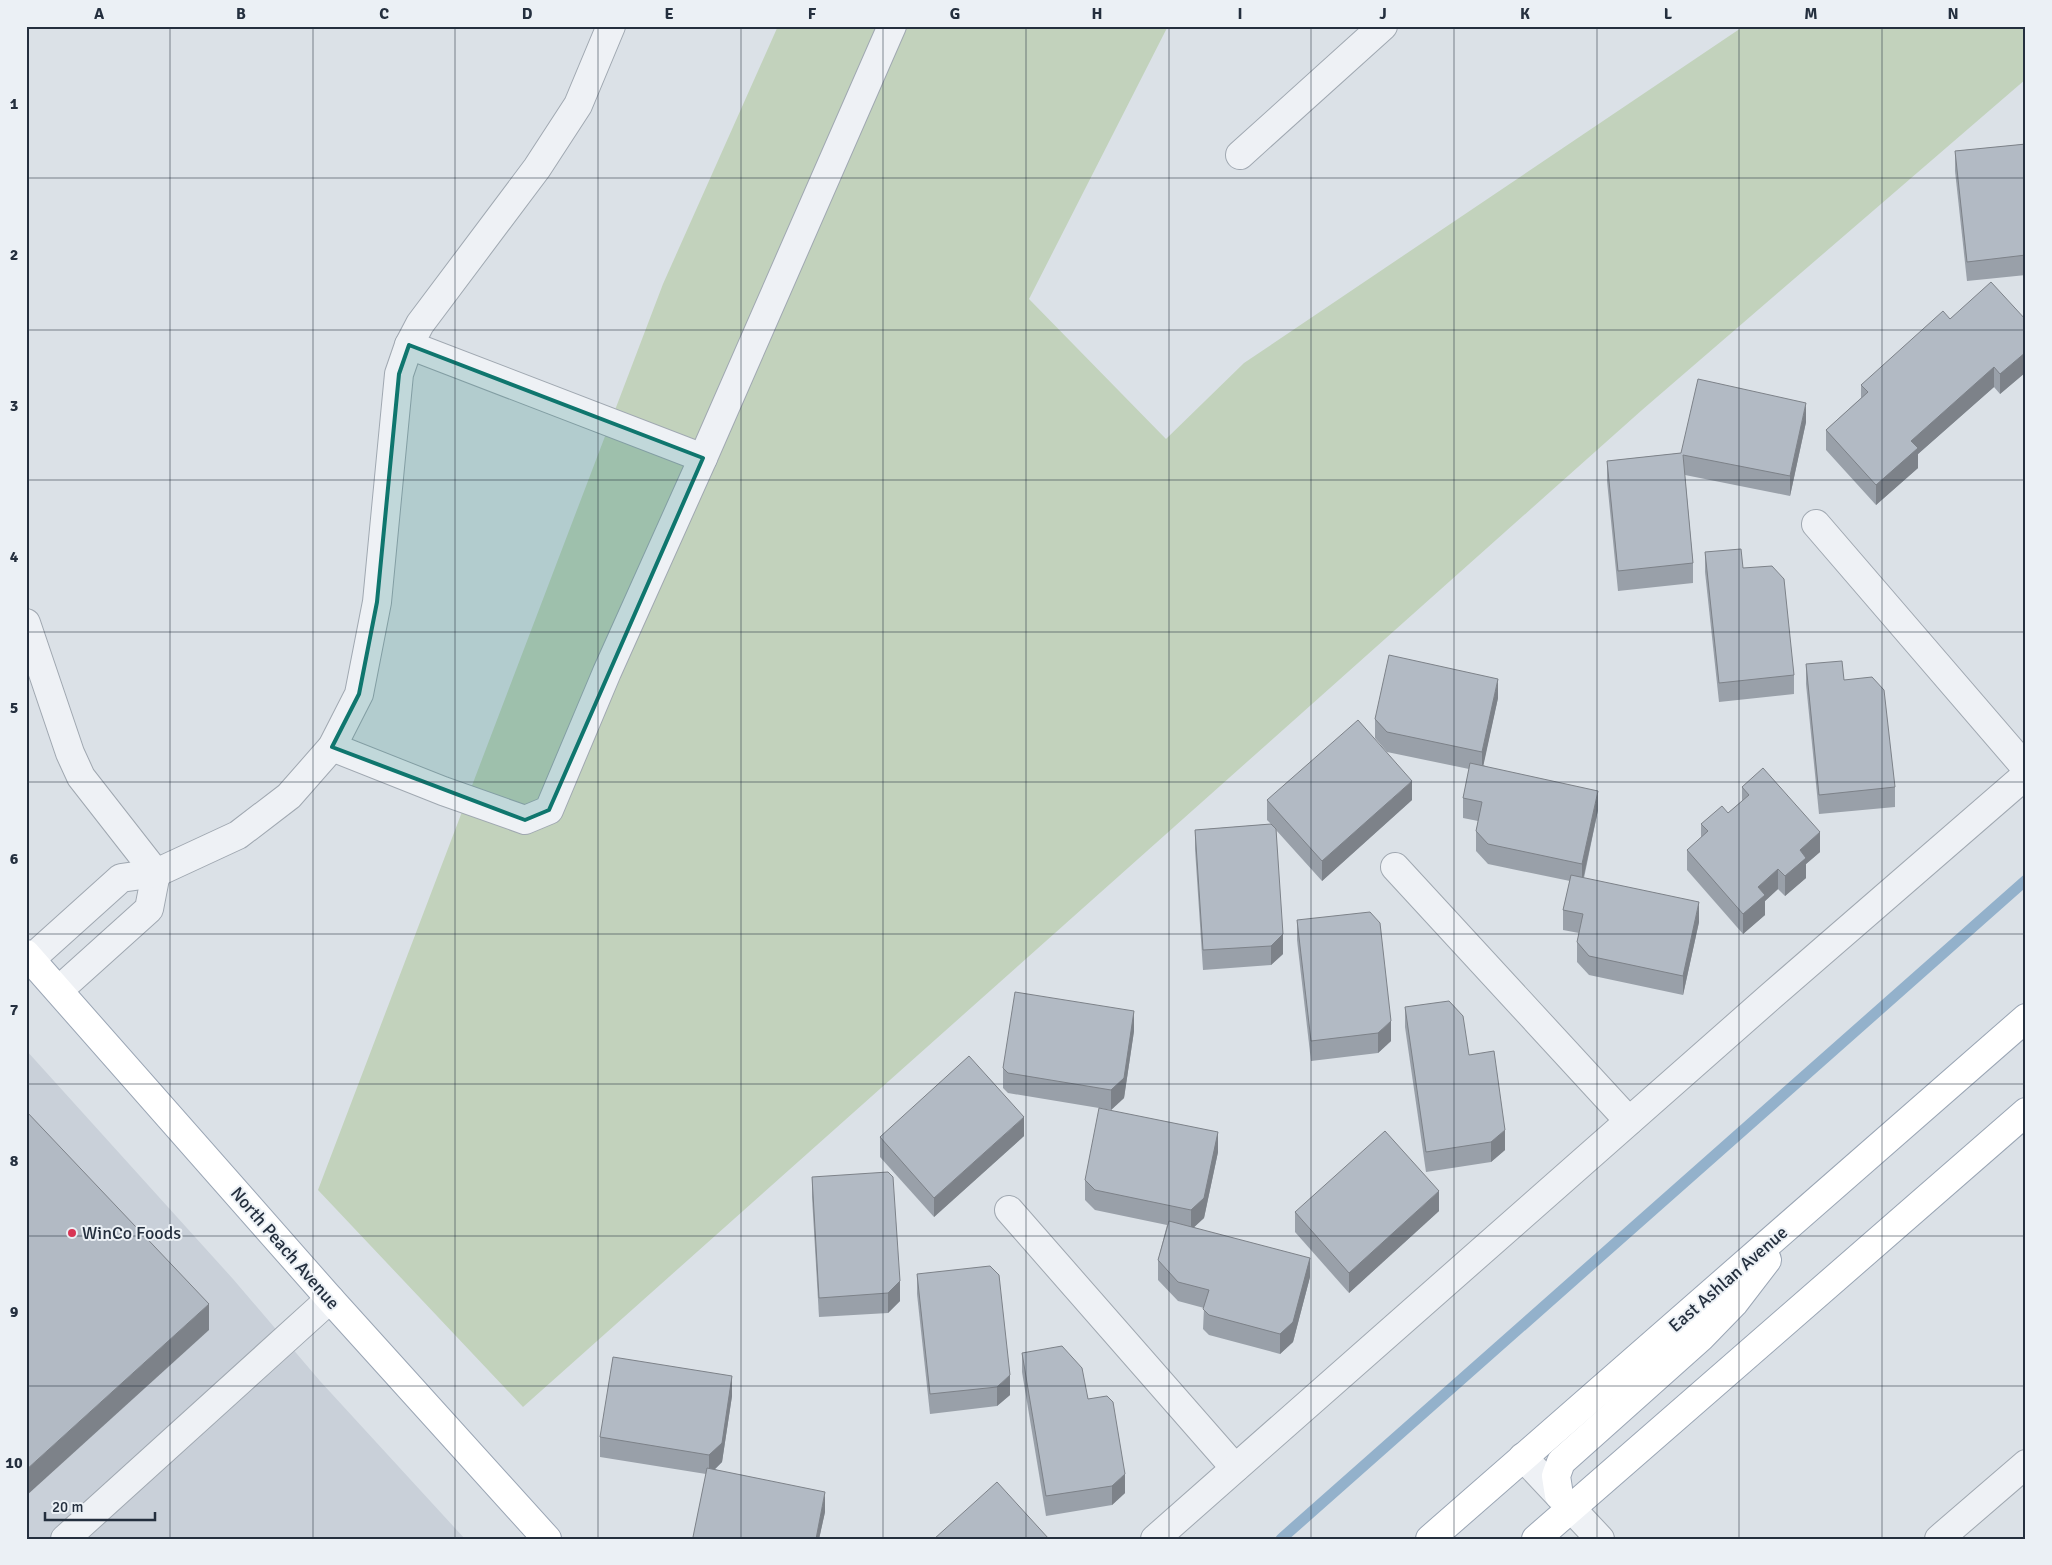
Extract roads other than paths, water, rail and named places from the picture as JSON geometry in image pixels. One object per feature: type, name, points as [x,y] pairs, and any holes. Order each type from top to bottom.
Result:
[{"type":"main road","name":"North Peach Avenue","points":[[28,956],[330,1299],[547,1539]]},
{"type":"main road","name":"East Ashlan Avenue","points":[[1430,1539],[2026,1018]]},
{"type":"main road","points":[[1536,1539],[1565,1502],[2026,1112]]},
{"type":"main road","points":[[1565,1502],[1556,1476],[1561,1462],[1701,1337],[1734,1303],[1807,1210]]},
{"type":"street","points":[[28,956],[121,878],[156,873],[238,835],[289,796],[332,747],[359,694],[377,602],[399,374],[409,345],[420,324],[537,168],[578,105],[611,26]]},
{"type":"street","points":[[332,747],[443,791],[525,820],[549,810],[607,672],[892,26]]},
{"type":"street","points":[[1240,155],[1383,26]]},
{"type":"street","points":[[409,345],[703,458]]},
{"type":"street","points":[[1816,524],[2026,768]]},
{"type":"street","points":[[26,623],[70,753],[81,777],[156,873],[149,909],[59,990]]},
{"type":"street","points":[[1155,1539],[1629,1121],[2026,775]]},
{"type":"street","points":[[1395,867],[1629,1121]]},
{"type":"street","points":[[1010,1210],[1235,1468]]},
{"type":"street","points":[[65,1539],[330,1299]]},
{"type":"street","points":[[1523,1457],[1600,1539]]},
{"type":"street","points":[[1940,1539],[2026,1464]]},
{"type":"waterway","points":[[1281,1539],[2026,880]]},
{"type":"place","name":"WinCo Foods","points":[[72,1233]]}]
